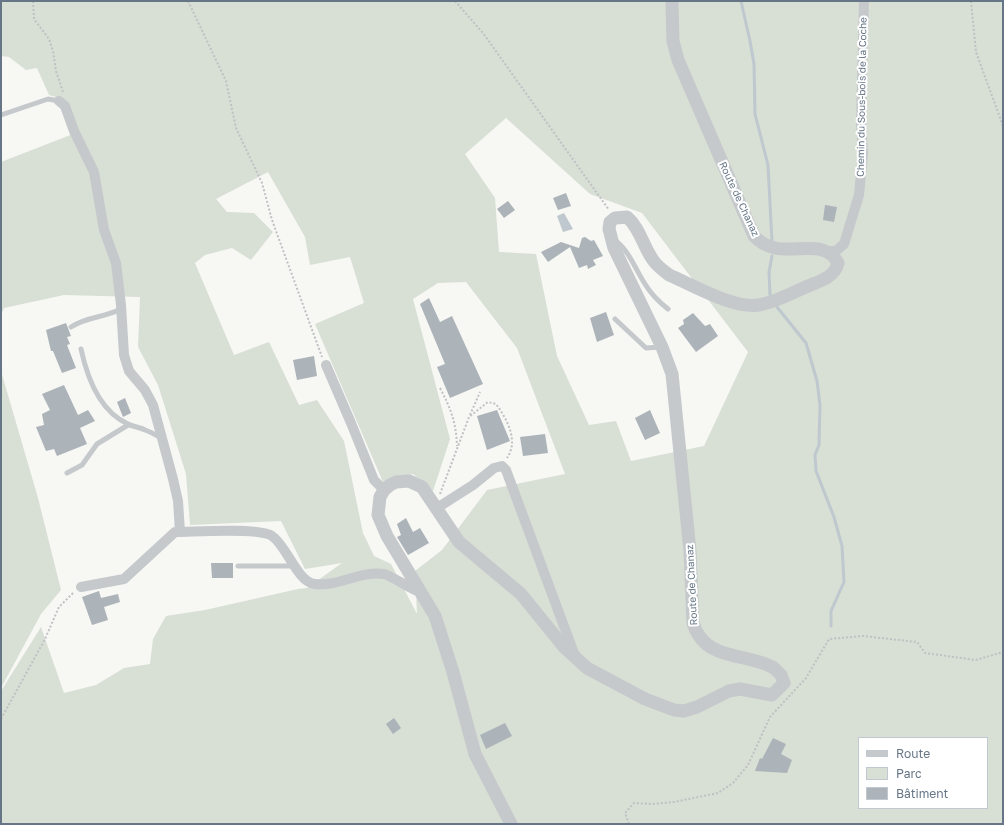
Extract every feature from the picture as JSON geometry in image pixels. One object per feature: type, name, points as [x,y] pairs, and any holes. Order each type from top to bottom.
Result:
[{"type":"street","name":"Route de Chanaz","points":[[672,1],[673,40],[678,60],[754,236],[760,243],[769,248],[782,250],[821,249],[828,251]]},
{"type":"street","name":"Chemin du Sous-bois de la Coche","points":[[828,251],[836,251],[844,244],[859,195],[863,153],[861,123],[864,1]]},
{"type":"street","points":[[61,97],[74,131],[94,172],[104,230],[116,263],[122,309],[122,339],[129,370],[146,390],[153,405],[178,501],[180,532]]},
{"type":"street","points":[[610,236],[610,222],[615,218],[627,217],[634,223],[653,261],[670,275],[739,304],[759,305],[781,298],[828,278],[837,269],[838,263],[834,256],[828,251]]},
{"type":"street","name":"Route de Chanaz","points":[[384,490],[396,482],[409,481],[422,487],[459,542],[521,594],[564,648],[576,660],[587,668],[645,699],[674,710],[684,711],[697,707],[729,690],[740,689],[772,695],[784,683],[783,677],[774,668],[708,646],[699,638],[694,630],[690,550],[672,374],[662,347],[610,236]]},
{"type":"street","points":[[326,365],[374,480],[384,490],[378,506],[378,515],[388,536],[435,616],[442,635],[475,754],[511,824]]},
{"type":"street","points":[[436,507],[472,485],[494,468],[502,466],[506,470],[576,660]]},
{"type":"street","points":[[81,587],[124,579],[172,533],[263,532],[277,540],[305,581],[315,584],[338,582],[366,574],[385,574],[410,589],[422,593]]},
{"type":"lane","points":[[1,115],[48,99],[61,97]]},
{"type":"lane","points":[[610,236],[619,244],[650,291],[658,301],[668,309]]},
{"type":"lane","points":[[71,327],[95,316],[112,314],[122,309]]},
{"type":"lane","points":[[615,319],[646,348],[662,347]]},
{"type":"lane","points":[[81,349],[91,385],[117,418],[128,425],[146,430],[163,439]]},
{"type":"lane","points":[[67,473],[82,465],[97,444],[128,425]]},
{"type":"lane","points":[[238,566],[295,566]]},
{"type":"path","points":[[33,1],[34,19],[49,39],[53,52],[61,97]]},
{"type":"path","points":[[188,1],[226,81],[236,128],[262,183],[272,220],[326,365]]},
{"type":"path","points":[[455,1],[483,33],[615,218]]},
{"type":"path","points":[[971,1],[976,52],[1003,126]]},
{"type":"path","points":[[440,388],[455,421],[458,447]]},
{"type":"path","points":[[436,507],[469,416],[480,392]]},
{"type":"path","points":[[469,416],[488,402],[496,404],[501,411],[513,442],[511,452],[502,466]]},
{"type":"path","points":[[1,719],[45,639],[59,608],[68,596],[81,587]]},
{"type":"path","points":[[629,824],[625,813],[634,803],[652,804],[674,802],[718,793],[733,783],[748,765],[770,717],[806,678],[828,638],[863,636],[917,642],[925,653],[976,660],[1003,652]]},
{"type":"green space","points":[[1,1],[1003,1],[1003,824],[1,824],[1,691],[41,627],[64,693],[96,685],[124,668],[150,664],[153,639],[166,616],[205,610],[307,588],[342,563],[305,569],[281,521],[190,525],[186,474],[158,385],[138,347],[140,297],[64,295],[4,308],[1,315],[1,162],[73,134],[59,98],[49,95],[37,68],[26,70],[9,57],[1,56]],"holes":[[[506,118],[590,194],[642,213],[748,352],[704,446],[631,461],[616,421],[589,425],[557,356],[536,254],[499,252],[495,198],[465,154]],[[268,172],[305,237],[310,265],[350,257],[364,303],[315,324],[383,482],[413,474],[433,491],[450,439],[413,299],[438,283],[466,282],[517,348],[565,474],[487,490],[442,550],[415,571],[417,614],[391,564],[374,556],[363,533],[344,441],[317,400],[299,405],[269,342],[234,355],[195,263],[205,255],[232,248],[251,260],[273,232],[254,213],[227,212],[216,199]]]},
{"type":"green space","points":[[1,371],[38,498],[61,590],[41,614],[1,688]]},
{"type":"shaded area","points":[[564,213],[573,229],[563,232],[557,216]]},
{"type":"building","points":[[566,193],[571,206],[558,210],[553,198]]},
{"type":"building","points":[[508,201],[515,210],[504,218],[497,209]]},
{"type":"building","points":[[825,205],[837,207],[834,222],[823,220]]},
{"type":"building","points":[[585,237],[591,241],[594,240],[603,256],[593,260],[596,265],[588,269],[587,265],[579,268],[570,247],[548,262],[541,252],[561,242],[579,248],[582,238]]},
{"type":"building","points":[[429,298],[440,322],[452,316],[483,384],[450,398],[437,367],[445,364],[420,304]]},
{"type":"building","points":[[606,312],[614,335],[597,342],[590,318]]},
{"type":"building","points":[[693,313],[705,326],[710,324],[718,336],[696,352],[678,328],[684,324],[683,320]]},
{"type":"building","points":[[66,323],[71,336],[67,337],[70,344],[67,345],[76,368],[62,373],[53,351],[51,351],[46,330]]},
{"type":"building","points":[[314,356],[317,376],[297,380],[293,360]]},
{"type":"building","points":[[64,385],[78,415],[88,410],[95,421],[80,428],[87,444],[57,456],[54,449],[46,451],[36,427],[44,425],[42,414],[50,410],[42,394]]},
{"type":"building","points":[[125,398],[131,413],[123,417],[117,402]]},
{"type":"building","points":[[497,410],[510,441],[487,450],[477,416]]},
{"type":"building","points":[[650,410],[660,433],[645,440],[635,418]]},
{"type":"building","points":[[545,434],[548,453],[523,456],[520,437]]},
{"type":"building","points":[[406,518],[413,532],[420,528],[429,543],[408,555],[397,537],[401,535],[397,524]]},
{"type":"building","points":[[211,563],[233,563],[233,578],[212,578]]},
{"type":"building","points":[[99,591],[101,598],[118,594],[120,602],[104,607],[108,620],[92,625],[82,597]]},
{"type":"building","points":[[394,718],[401,728],[393,734],[386,724]]},
{"type":"building","points":[[505,723],[512,736],[486,749],[480,735]]},
{"type":"building","points":[[773,738],[786,744],[781,754],[792,760],[787,773],[755,771],[760,758],[762,759]]},
{"type":"waterway","points":[[741,1],[754,64],[755,114],[768,165],[772,242]]},
{"type":"waterway","points":[[770,295],[769,272],[772,256]]},
{"type":"waterway","points":[[777,307],[806,343],[817,381],[820,405],[819,445],[815,455],[816,471],[834,517],[842,546],[844,582],[831,611],[831,626]]}]
